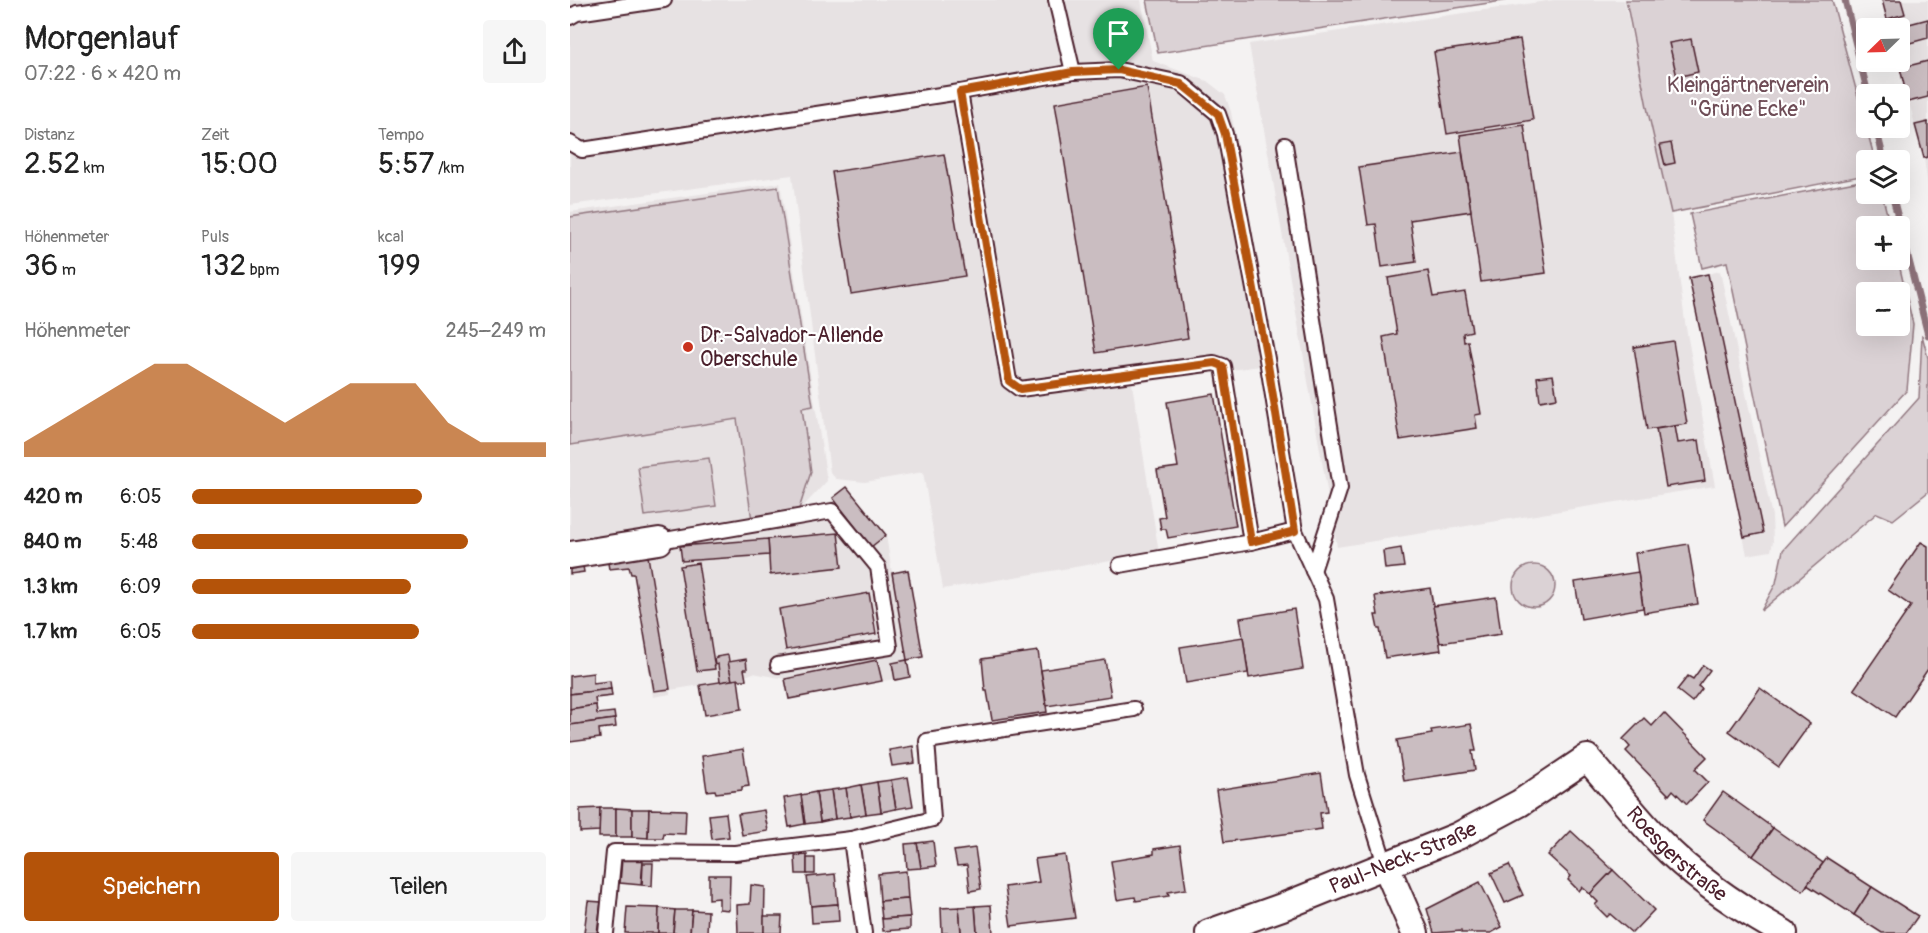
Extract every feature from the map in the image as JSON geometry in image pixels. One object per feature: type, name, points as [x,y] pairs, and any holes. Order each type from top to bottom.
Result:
[{"type":"street","points":[[570,555],[659,541]]},
{"type":"street","name":"Paul-Neck-Straße","points":[[1209,933],[1282,907],[1458,836],[1509,808],[1587,758]]},
{"type":"street","name":"Roesgerstraße","points":[[1587,758],[1660,842],[1685,865],[1750,914],[1784,933]]},
{"type":"street","points":[[1385,864],[1415,933]]},
{"type":"lane","points":[[570,17],[578,13],[664,0]]},
{"type":"lane","points":[[1056,0],[1073,72]]},
{"type":"lane","points":[[570,143],[582,150],[960,92],[1073,72],[1119,70],[1181,84],[1218,114],[1225,134],[1250,269],[1295,531],[1326,599],[1357,775],[1385,864]]},
{"type":"lane","points":[[960,92],[1009,381],[1020,389],[1215,363],[1223,366],[1251,542]]},
{"type":"lane","points":[[1285,145],[1340,488],[1313,570]]},
{"type":"lane","points":[[659,541],[832,511],[878,567],[890,646],[778,665]]},
{"type":"lane","points":[[1120,566],[1251,542],[1295,531]]},
{"type":"lane","points":[[606,933],[614,852],[735,853],[851,839],[933,819],[927,741],[1134,709]]},
{"type":"lane","points":[[851,839],[864,933]]},
{"type":"shaded area","points":[[570,0],[1141,0],[1153,61],[1207,81],[1225,95],[1231,112],[1274,364],[1132,384],[1159,553],[943,589],[923,472],[865,482],[836,479],[830,472],[792,175],[570,205]]},
{"type":"shaded area","points":[[1554,0],[1624,0],[1671,213],[1685,322],[1715,486],[1337,547],[1249,44]]},
{"type":"shaded area","points":[[1881,0],[1928,0],[1928,186],[1924,158],[1910,106],[1910,84],[1904,84],[1901,72],[1910,72],[1910,18],[1886,18]]},
{"type":"shaded area","name":"Dr.-Salvador-Allende Oberschule","points":[[780,183],[827,481],[798,512],[570,549],[570,212]]},
{"type":"shaded area","points":[[1720,271],[1772,516],[1771,551],[1747,555],[1689,278]]},
{"type":"shaded area","points":[[847,487],[886,535],[892,573],[908,570],[923,657],[907,660],[910,677],[789,699],[785,679],[753,673],[738,679],[670,690],[670,694],[653,697],[630,550],[821,516],[833,498]]},
{"type":"green space","points":[[1147,0],[1509,0],[1158,53]]},
{"type":"green space","name":"Kleingärtnerverein \"Grüne Ecke\"","points":[[1626,0],[1832,0],[1856,89],[1856,138],[1869,138],[1872,150],[1856,150],[1856,177],[1671,213]]},
{"type":"green space","points":[[1856,182],[1856,204],[1884,204],[1888,216],[1856,216],[1856,270],[1900,270],[1903,282],[1856,282],[1856,336],[1910,336],[1910,311],[1913,324],[1907,390],[1782,527],[1727,262],[1702,268],[1690,214]]},
{"type":"green space","name":"Dr.-Salvador-Allende Oberschule","points":[[778,187],[813,406],[802,408],[811,472],[798,512],[752,520],[737,419],[570,445],[570,217]]},
{"type":"green space","points":[[1922,335],[1928,358],[1928,492],[1893,520],[1877,513],[1761,611],[1776,583],[1783,550],[1919,398]]},
{"type":"green space","points":[[709,458],[716,506],[645,516],[638,467]]},
{"type":"green space","points":[[1534,565],[1542,566],[1549,571],[1554,578],[1554,594],[1549,601],[1542,606],[1534,607],[1526,606],[1519,601],[1514,594],[1513,586],[1514,578],[1519,571],[1526,566]]},
{"type":"building","points":[[1882,0],[1901,0],[1905,14],[1887,18]]},
{"type":"building","points":[[1928,19],[1928,38],[1910,43],[1910,24]]},
{"type":"building","points":[[1520,39],[1533,120],[1447,134],[1434,52]]},
{"type":"building","points":[[1691,39],[1698,72],[1677,77],[1669,43]]},
{"type":"building","points":[[1928,61],[1928,97],[1910,102],[1910,84],[1904,84],[1901,72],[1910,72],[1910,66]]},
{"type":"building","points":[[1147,87],[1188,338],[1096,353],[1055,103]]},
{"type":"building","points":[[1928,122],[1928,157],[1924,158],[1915,125]]},
{"type":"building","points":[[1524,125],[1546,273],[1481,282],[1460,135]]},
{"type":"building","points":[[1671,143],[1675,163],[1665,165],[1660,145]]},
{"type":"building","points":[[1462,152],[1471,211],[1410,220],[1416,262],[1382,267],[1376,224],[1368,225],[1359,167]]},
{"type":"building","points":[[944,154],[965,276],[851,294],[832,172]]},
{"type":"building","points":[[1428,271],[1433,297],[1465,292],[1472,331],[1463,333],[1464,342],[1468,341],[1481,414],[1475,415],[1477,428],[1400,440],[1383,337],[1397,334],[1388,278]]},
{"type":"building","points":[[1708,274],[1763,533],[1744,537],[1689,278]]},
{"type":"building","points":[[1673,341],[1687,424],[1647,430],[1634,347]]},
{"type":"building","points":[[1553,375],[1557,398],[1540,401],[1537,377]]},
{"type":"building","points":[[1214,394],[1236,526],[1168,538],[1166,529],[1161,529],[1159,518],[1165,517],[1157,470],[1178,467],[1167,402]]},
{"type":"building","points":[[1675,426],[1678,443],[1699,440],[1705,481],[1666,487],[1656,429]]},
{"type":"building","points":[[847,487],[886,535],[871,547],[833,498]]},
{"type":"building","points":[[838,533],[842,567],[770,575],[768,539]]},
{"type":"building","points":[[768,539],[769,555],[682,561],[680,546]]},
{"type":"building","points":[[1921,542],[1928,546],[1928,669],[1895,717],[1854,689],[1911,606],[1888,590]]},
{"type":"building","points":[[1688,544],[1698,604],[1644,613],[1635,553]]},
{"type":"building","points":[[1401,548],[1404,567],[1385,569],[1383,551]]},
{"type":"building","points":[[647,550],[670,689],[654,691],[634,574],[631,574],[629,567],[609,569],[607,557]]},
{"type":"building","points":[[582,560],[584,572],[570,574],[570,562]]},
{"type":"building","points":[[698,563],[715,669],[697,671],[680,566]]},
{"type":"building","points":[[908,570],[923,657],[907,660],[892,573]]},
{"type":"building","points":[[1638,572],[1643,608],[1581,619],[1575,582]]},
{"type":"building","points":[[1430,588],[1441,650],[1385,658],[1375,615],[1378,615],[1375,596]]},
{"type":"building","points":[[869,593],[876,634],[786,650],[779,609]]},
{"type":"building","points":[[1496,597],[1501,634],[1440,643],[1433,606]]},
{"type":"building","points":[[1294,609],[1303,669],[1249,678],[1240,618]]},
{"type":"building","points":[[1243,637],[1248,673],[1186,683],[1180,647]]},
{"type":"building","points":[[1038,651],[1047,712],[992,720],[987,691],[985,691],[982,659]]},
{"type":"building","points":[[728,655],[732,680],[720,682],[718,664],[715,665],[714,659]]},
{"type":"building","points":[[746,659],[747,669],[744,669],[746,680],[732,680],[728,662]]},
{"type":"building","points":[[877,660],[882,681],[789,699],[785,679]]},
{"type":"building","points":[[907,660],[910,677],[895,680],[892,663]]},
{"type":"building","points":[[1105,660],[1111,696],[1047,706],[1041,670]]},
{"type":"building","points":[[1703,665],[1710,670],[1698,686],[1702,689],[1692,702],[1677,690],[1688,676],[1693,679]]},
{"type":"building","points":[[593,673],[593,683],[610,681],[611,689],[570,694],[570,676]]},
{"type":"building","points":[[738,679],[742,709],[705,715],[700,685]]},
{"type":"building","points":[[1760,688],[1810,724],[1779,767],[1729,731]]},
{"type":"building","points":[[611,689],[612,696],[595,698],[596,705],[570,709],[570,694]]},
{"type":"building","points":[[596,705],[597,714],[614,712],[615,719],[570,725],[570,709]]},
{"type":"building","points":[[1664,713],[1707,757],[1695,769],[1708,782],[1687,804],[1673,790],[1669,795],[1626,751],[1630,747],[1623,739],[1644,718],[1652,726]]},
{"type":"building","points":[[615,719],[616,727],[599,729],[600,738],[570,742],[570,725]]},
{"type":"building","points":[[1471,724],[1476,751],[1472,751],[1475,770],[1404,781],[1397,740],[1432,734],[1431,730]]},
{"type":"building","points":[[913,746],[915,763],[892,766],[889,750]]},
{"type":"building","points":[[743,749],[749,786],[742,787],[742,790],[716,793],[715,790],[707,791],[702,756]]},
{"type":"building","points":[[1321,773],[1327,812],[1320,813],[1322,829],[1224,842],[1216,790]]},
{"type":"building","points":[[908,777],[913,806],[896,809],[891,780]]},
{"type":"building","points":[[891,780],[896,809],[881,812],[877,782]]},
{"type":"building","points":[[877,782],[881,812],[866,814],[861,785]]},
{"type":"building","points":[[861,785],[866,814],[850,817],[846,788]]},
{"type":"building","points":[[846,788],[850,817],[835,819],[831,790]]},
{"type":"building","points":[[831,790],[835,819],[820,822],[816,792]]},
{"type":"building","points":[[816,792],[820,822],[805,824],[801,795]]},
{"type":"building","points":[[1723,792],[1773,828],[1753,856],[1703,820]]},
{"type":"building","points":[[801,795],[805,824],[789,827],[784,798]]},
{"type":"building","points":[[600,808],[600,831],[580,832],[580,809]]},
{"type":"building","points":[[600,808],[616,808],[616,837],[599,837]]},
{"type":"building","points":[[616,808],[632,809],[632,837],[616,837]]},
{"type":"building","points":[[632,809],[649,809],[648,838],[632,837]]},
{"type":"building","points":[[649,809],[686,810],[685,834],[664,833],[663,838],[648,838]]},
{"type":"building","points":[[764,810],[768,831],[742,835],[738,814]]},
{"type":"building","points":[[726,813],[729,837],[712,839],[709,815]]},
{"type":"building","points":[[1773,828],[1823,863],[1803,891],[1753,856]]},
{"type":"building","points":[[1571,831],[1613,870],[1590,894],[1582,887],[1579,891],[1568,880],[1571,876],[1548,855]]},
{"type":"building","points":[[933,841],[936,866],[921,868],[917,843]]},
{"type":"building","points":[[917,843],[921,868],[907,869],[905,844]]},
{"type":"building","points":[[1180,845],[1186,889],[1168,892],[1169,896],[1136,901],[1135,897],[1117,900],[1111,861],[1154,854],[1154,849]]},
{"type":"building","points":[[975,848],[981,889],[970,891],[967,865],[957,866],[954,851]]},
{"type":"building","points":[[807,855],[807,874],[796,874],[795,856]]},
{"type":"building","points":[[1065,855],[1075,918],[1011,926],[1005,887],[1039,882],[1035,859]]},
{"type":"building","points":[[807,858],[815,858],[815,874],[807,874]]},
{"type":"building","points":[[1827,858],[1872,887],[1854,915],[1807,885]]},
{"type":"building","points":[[622,859],[643,860],[641,885],[620,883]]},
{"type":"building","points":[[643,863],[653,863],[652,886],[642,885]]},
{"type":"building","points":[[1509,865],[1523,895],[1505,903],[1491,873]]},
{"type":"building","points":[[1613,870],[1654,910],[1632,933],[1610,914],[1607,917],[1595,905],[1598,902],[1590,894]]},
{"type":"building","points":[[906,871],[908,899],[880,901],[878,874]]},
{"type":"building","points":[[835,874],[838,904],[811,906],[807,877]]},
{"type":"building","points":[[709,875],[730,875],[729,910],[719,909],[719,898],[709,899]]},
{"type":"building","points":[[1480,882],[1502,927],[1491,933],[1461,933],[1461,931],[1434,933],[1427,909]]},
{"type":"building","points":[[751,885],[765,887],[764,933],[738,933],[737,905],[750,904]]},
{"type":"building","points":[[1872,887],[1918,916],[1906,933],[1882,933],[1854,915]]},
{"type":"building","points":[[908,899],[910,917],[882,919],[880,901]]},
{"type":"building","points":[[588,901],[601,902],[597,933],[584,933]]},
{"type":"building","points":[[838,904],[839,921],[812,923],[811,906]]},
{"type":"building","points":[[991,905],[993,933],[977,933],[975,906]]},
{"type":"building","points":[[975,906],[977,933],[961,933],[959,907]]},
{"type":"building","points":[[627,907],[659,908],[658,933],[625,933]]},
{"type":"building","points":[[959,907],[961,933],[942,933],[941,908]]},
{"type":"building","points":[[659,908],[675,910],[673,933],[658,933]]},
{"type":"building","points":[[675,910],[692,910],[690,933],[673,933]]},
{"type":"building","points":[[692,910],[708,911],[707,933],[690,933]]},
{"type":"building","points":[[764,916],[782,916],[781,933],[764,933]]},
{"type":"building","points":[[910,917],[910,929],[883,931],[882,919]]},
{"type":"waterway","points":[[1845,0],[1866,84]]},
{"type":"waterway","points":[[1878,138],[1882,150]]},
{"type":"waterway","points":[[1895,204],[1928,335]]},
{"type":"place","name":"Dr.-Salvador-Allende Oberschule","points":[[688,347]]},
{"type":"route","points":[[1119,70],[1181,84],[1218,114],[1225,134],[1267,359],[1295,531],[1251,542],[1223,366],[1215,363],[1020,389],[1009,381],[960,92],[1073,72],[1119,70]]}]
